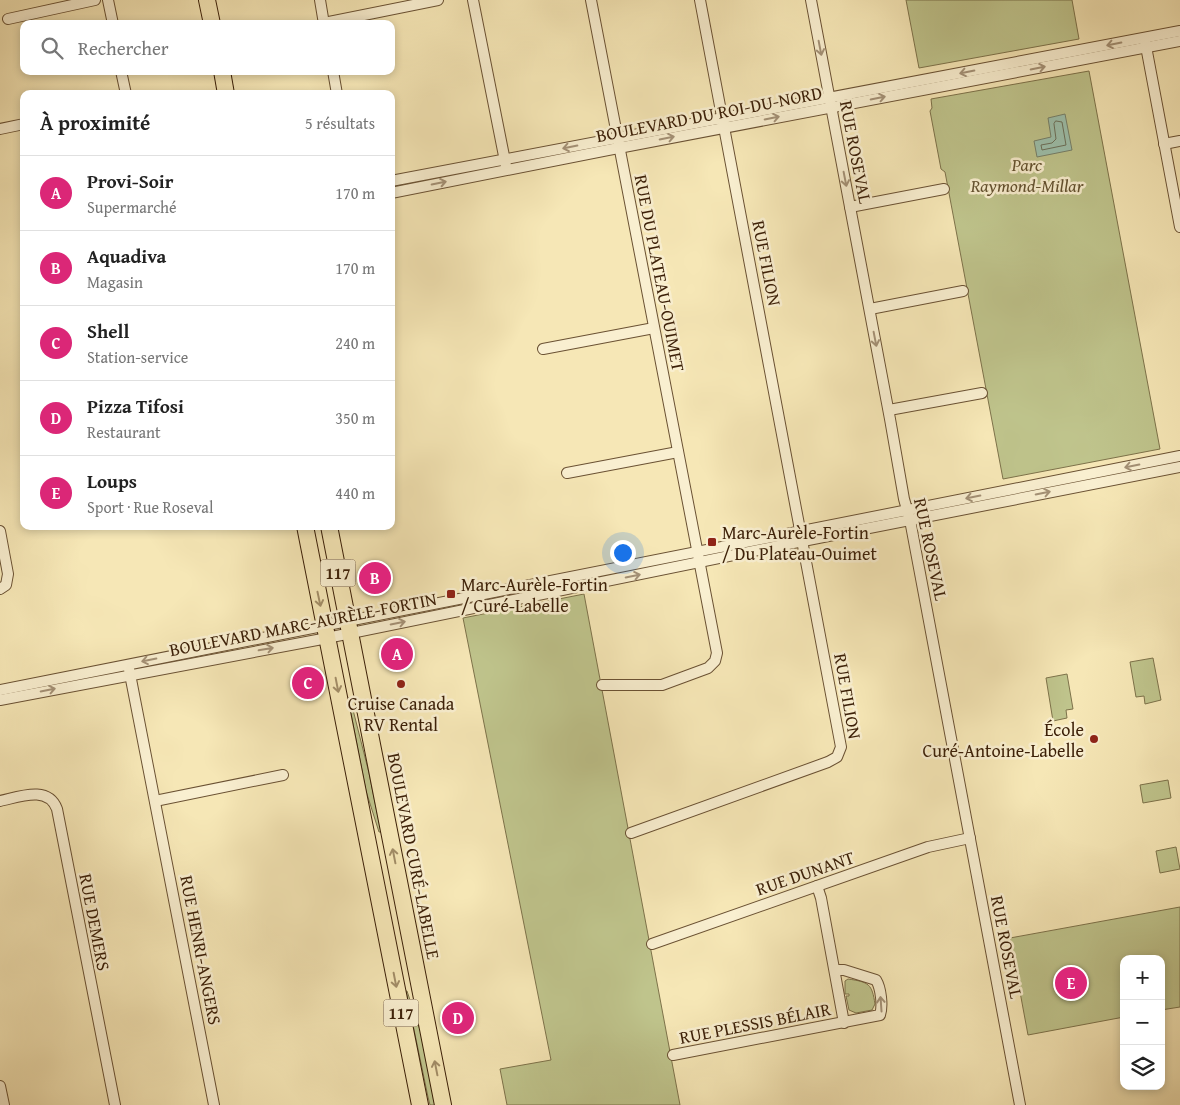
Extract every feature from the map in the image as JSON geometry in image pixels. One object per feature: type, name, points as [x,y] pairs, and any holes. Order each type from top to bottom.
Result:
[{"type":"main road","points":[[208,0],[211,20]]},
{"type":"main road","points":[[223,75],[225,90]]},
{"type":"main road","name":"117","points":[[306,530],[420,1105]]},
{"type":"main road","name":"BOULEVARD CURÉ-LABELLE","points":[[330,530],[443,1105]]},
{"type":"street","points":[[8,19],[95,0]]},
{"type":"street","points":[[108,0],[112,20]]},
{"type":"street","points":[[320,0],[323,20]]},
{"type":"street","points":[[343,20],[438,0]]},
{"type":"street","points":[[474,0],[505,165]]},
{"type":"street","name":"RUE DU PLATEAU-OUIMET","points":[[591,0],[698,551]]},
{"type":"street","name":"RUE FILION","points":[[631,833],[821,765],[835,758],[840,753],[841,743],[700,0]]},
{"type":"street","name":"RUE ROSEVAL","points":[[811,0],[1020,1105]]},
{"type":"street","name":"BOULEVARD DU ROI-DU-NORD","points":[[395,181],[505,165],[1145,42],[1180,31]]},
{"type":"street","name":"BOULEVARD DU ROI-DU-NORD","points":[[1145,42],[1180,41]]},
{"type":"street","points":[[1145,42],[1180,227]]},
{"type":"street","points":[[123,75],[125,90]]},
{"type":"street","points":[[334,75],[336,90]]},
{"type":"street","points":[[0,129],[20,125]]},
{"type":"street","points":[[1164,144],[1180,141]]},
{"type":"street","name":"BOULEVARD DU ROI-DU-NORD","points":[[395,192],[505,165]]},
{"type":"street","points":[[850,207],[944,190]]},
{"type":"street","points":[[870,309],[963,291]]},
{"type":"street","points":[[543,349],[654,328]]},
{"type":"street","points":[[889,410],[982,393]]},
{"type":"street","points":[[568,473],[678,452]]},
{"type":"street","name":"BOULEVARD MARC-AURÈLE-FORTIN","points":[[909,515],[1180,456]]},
{"type":"street","name":"BOULEVARD MARC-AURÈLE-FORTIN","points":[[0,690],[129,669],[326,631],[698,551],[802,536],[1180,467]]},
{"type":"street","points":[[0,531],[8,578],[6,585],[0,589]]},
{"type":"street","name":"BOULEVARD MARC-AURÈLE-FORTIN","points":[[349,626],[700,562],[802,536]]},
{"type":"street","points":[[602,685],[662,685],[711,667],[717,654],[698,551]]},
{"type":"street","name":"BOULEVARD MARC-AURÈLE-FORTIN","points":[[0,700],[129,669]]},
{"type":"street","name":"RUE HENRI-ANGERS","points":[[129,669],[214,1105]]},
{"type":"street","points":[[155,801],[283,775]]},
{"type":"street","name":"RUE DEMERS","points":[[0,801],[40,794],[49,797],[55,805],[115,1105]]},
{"type":"street","name":"RUE DUNANT","points":[[652,944],[932,845],[970,838]]},
{"type":"street","name":"RUE PLESSIS BÉLAIR","points":[[817,886],[844,1023]]},
{"type":"street","name":"RUE PLESSIS BÉLAIR","points":[[673,1055],[880,1015],[882,1007],[878,984],[871,978],[844,970],[834,970]]},
{"type":"street","points":[[0,1086],[4,1105]]},
{"type":"green space","points":[[906,0],[1072,0],[1079,39],[919,68]]},
{"type":"green space","name":"Parc Raymond-Millar","points":[[1089,71],[1160,449],[1003,479],[945,172],[941,169],[930,111],[932,108],[931,99]]},
{"type":"green space","points":[[584,594],[680,1105],[507,1105],[500,1069],[551,1060],[463,618]]},
{"type":"green space","points":[[1153,658],[1161,700],[1145,704],[1144,696],[1136,697],[1130,662]]},
{"type":"green space","points":[[1067,674],[1073,709],[1066,710],[1067,718],[1053,721],[1046,678]]},
{"type":"green space","points":[[348,698],[350,698],[369,773],[381,832],[379,832],[366,791]]},
{"type":"green space","points":[[1168,780],[1171,798],[1143,803],[1140,785]]},
{"type":"green space","points":[[1176,847],[1180,869],[1160,873],[1156,851]]},
{"type":"green space","points":[[1180,907],[1180,1007],[1165,1009],[1165,955],[1120,955],[1120,1018],[1028,1035],[1010,938]]},
{"type":"green space","points":[[848,979],[861,981],[871,988],[875,1004],[872,1010],[856,1013],[849,1010],[846,996],[849,996],[849,994],[845,994],[845,981]]},
{"type":"green space","points":[[406,991],[421,1033],[435,1105],[430,1105]]},
{"type":"water","points":[[1065,114],[1072,150],[1037,157],[1034,141],[1051,137],[1048,118]]},
{"type":"place","name":"Marc-Aurèle-Fortin / Du Plateau-Ouimet","points":[[712,542]]},
{"type":"place","name":"Aquadiva","points":[[375,578]]},
{"type":"place","name":"Marc-Aurèle-Fortin / Curé-Labelle","points":[[451,594]]},
{"type":"place","name":"Provi-Soir","points":[[397,654]]},
{"type":"place","name":"Shell","points":[[308,683]]},
{"type":"place","name":"Cruise Canada RV Rental","points":[[401,684]]},
{"type":"place","name":"École Curé-Antoine-Labelle","points":[[1094,739]]},
{"type":"place","name":"Loups","points":[[1071,983]]},
{"type":"place","name":"Pizza Tifosi","points":[[458,1018]]}]
